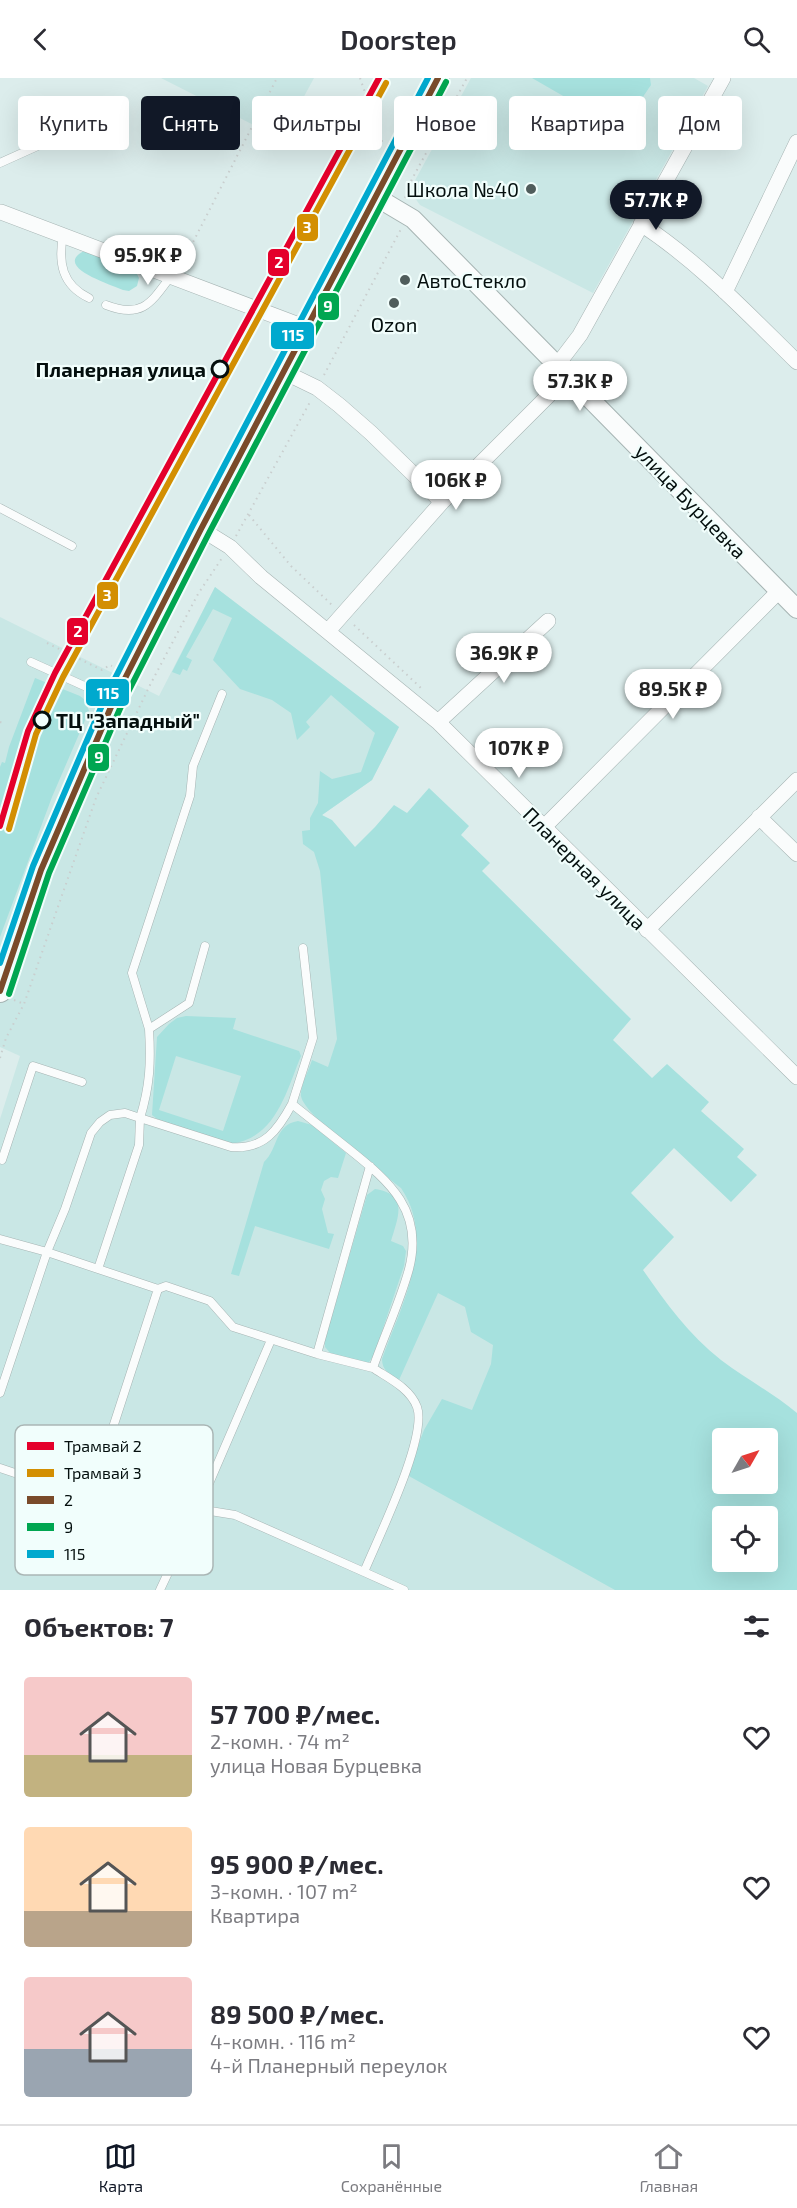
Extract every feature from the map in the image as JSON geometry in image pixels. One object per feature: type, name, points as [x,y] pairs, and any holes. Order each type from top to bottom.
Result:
[{"type":"main road","points":[[0,991],[41,870],[114,700],[201,529],[438,78]]},
{"type":"street","points":[[327,631],[563,370],[580,335],[723,78]]},
{"type":"street","points":[[725,292],[797,142]]},
{"type":"street","name":"улица Бурцевка","points":[[376,197],[414,219],[797,609]]},
{"type":"street","points":[[0,211],[307,328]]},
{"type":"street","points":[[641,225],[661,237],[725,292],[797,362]]},
{"type":"street","points":[[284,372],[317,388],[339,405],[442,502]]},
{"type":"street","name":"Планерная улица","points":[[201,529],[230,547],[261,577],[438,722],[797,1077]]},
{"type":"street","points":[[544,827],[779,591]]},
{"type":"street","points":[[438,722],[548,621]]},
{"type":"street","points":[[647,930],[797,780]]},
{"type":"street","points":[[759,817],[797,854]]},
{"type":"lane","points":[[0,163],[29,150]]},
{"type":"lane","points":[[63,236],[60,253],[68,283],[89,298]]},
{"type":"lane","points":[[106,305],[128,312],[145,307],[154,300],[165,274]]},
{"type":"lane","points":[[0,508],[72,546]]},
{"type":"lane","points":[[31,662],[114,700]]},
{"type":"lane","points":[[98,1269],[139,1144],[141,1118],[148,1093],[149,1029],[132,973],[190,796],[193,766],[222,694]]},
{"type":"lane","points":[[149,1029],[189,1003],[205,946]]},
{"type":"lane","points":[[0,1393],[47,1252],[65,1209],[91,1133],[99,1122],[110,1115],[125,1113],[231,1148],[247,1149],[271,1134],[284,1119],[292,1104],[313,1038],[303,948]]},
{"type":"lane","points":[[0,1159],[2,1160],[33,1066],[82,1082]]},
{"type":"lane","points":[[292,1104],[388,1182],[402,1201],[410,1223],[412,1245],[409,1268],[373,1368]]},
{"type":"lane","points":[[317,1354],[370,1166]]},
{"type":"lane","points":[[0,1239],[158,1288],[166,1286],[210,1301],[233,1327],[317,1354],[373,1368],[410,1395],[417,1406],[420,1418],[418,1431],[404,1476],[364,1572]]},
{"type":"lane","points":[[114,1425],[158,1288]]},
{"type":"lane","points":[[213,1474],[271,1340]]},
{"type":"lane","points":[[0,1468],[15,1473]]},
{"type":"lane","points":[[213,1511],[235,1515],[404,1590]]},
{"type":"lane","points":[[160,1590],[167,1575]]},
{"type":"path","points":[[165,274],[189,250],[277,78]]},
{"type":"path","points":[[360,78],[383,144],[379,152]]},
{"type":"path","points":[[47,643],[102,670],[110,665],[150,685]]},
{"type":"path","points":[[0,1058],[6,1038],[24,1004]]},
{"type":"shaded area","points":[[161,78],[314,78],[304,96],[252,96],[252,124],[240,118],[240,96],[196,96]]},
{"type":"shaded area","name":"Школа №40","points":[[471,78],[694,78],[708,86],[702,96],[658,96],[658,150],[672,150],[593,293],[420,205],[412,194],[413,184],[432,150],[497,150],[497,96],[461,96]]},
{"type":"shaded area","points":[[532,78],[650,78],[651,85],[643,96],[563,96]]},
{"type":"shaded area","points":[[84,251],[135,270],[139,278],[137,286],[129,291],[123,290],[88,275],[75,263],[76,257]]},
{"type":"shaded area","points":[[215,587],[399,727],[372,780],[322,815],[483,1313],[637,1590],[0,1590],[0,1119],[20,1056],[0,1047],[0,617],[159,696]]},
{"type":"shaded area","points":[[215,587],[399,727],[372,780],[322,815],[332,820],[355,847],[394,805],[407,813],[429,788],[469,826],[461,835],[490,863],[482,871],[631,1019],[613,1040],[652,1078],[667,1064],[709,1102],[701,1111],[744,1149],[737,1157],[757,1175],[731,1202],[674,1148],[631,1193],[674,1237],[643,1270],[669,1306],[709,1350],[797,1413],[797,1590],[615,1590],[407,1475],[424,1430],[442,1399],[472,1410],[491,1364],[493,1345],[471,1332],[465,1307],[438,1293],[399,1380],[385,1369],[382,1359],[406,1296],[416,1251],[416,1230],[411,1208],[401,1188],[329,1130],[305,1105],[301,1096],[303,1083],[312,1060],[328,1067],[337,1039],[320,871],[314,852],[303,844],[302,831],[310,830],[310,818],[318,803],[320,771],[332,779],[361,772],[375,733],[331,695],[306,722],[310,727],[297,740],[291,713],[272,700],[240,689],[213,660],[232,618],[213,609],[186,657],[192,660],[187,671],[183,669],[180,675],[172,672]]},
{"type":"shaded area","points":[[35,678],[80,696],[85,700],[89,711],[52,797],[0,937],[0,767],[2,762],[5,763]]},
{"type":"shaded area","points":[[186,1016],[236,1018],[233,1029],[299,1051],[301,1056],[284,1098],[269,1123],[259,1133],[231,1144],[157,1119],[152,1115],[157,1037],[177,1018]],"holes":[[[176,1056],[241,1076],[223,1131],[159,1110]]]},
{"type":"shaded area","points":[[298,1121],[312,1125],[346,1153],[338,1178],[331,1177],[324,1181],[321,1190],[325,1199],[322,1209],[328,1233],[334,1234],[329,1249],[255,1226],[239,1276],[231,1274],[264,1162],[285,1127]]},
{"type":"shaded area","points":[[375,1189],[386,1192],[397,1201],[398,1215],[391,1241],[403,1246],[406,1251],[404,1266],[374,1355],[365,1364],[332,1355],[325,1347],[325,1340],[367,1195]]},
{"type":"tram line","name":"2","points":[[0,826],[28,731],[55,673],[379,78]]},
{"type":"tram line","name":"3","points":[[9,829],[36,734],[63,677],[386,83]]},
{"type":"transit line","name":"115","points":[[0,963],[33,866],[106,696],[193,525],[428,78]]},
{"type":"transit line","name":"2","points":[[0,991],[41,870],[114,700],[201,529],[438,78]]},
{"type":"transit line","name":"9","points":[[9,994],[49,873],[122,704],[209,533],[446,82]]},
{"type":"place","name":"Школа №40","points":[[531,189]]},
{"type":"place","name":"АвтоСтекло","points":[[405,280]]},
{"type":"place","name":"Ozon","points":[[394,303]]},
{"type":"place","name":"Планерная улица","points":[[220,369]]},
{"type":"place","name":"ТЦ \"Западный\"","points":[[42,720]]}]
